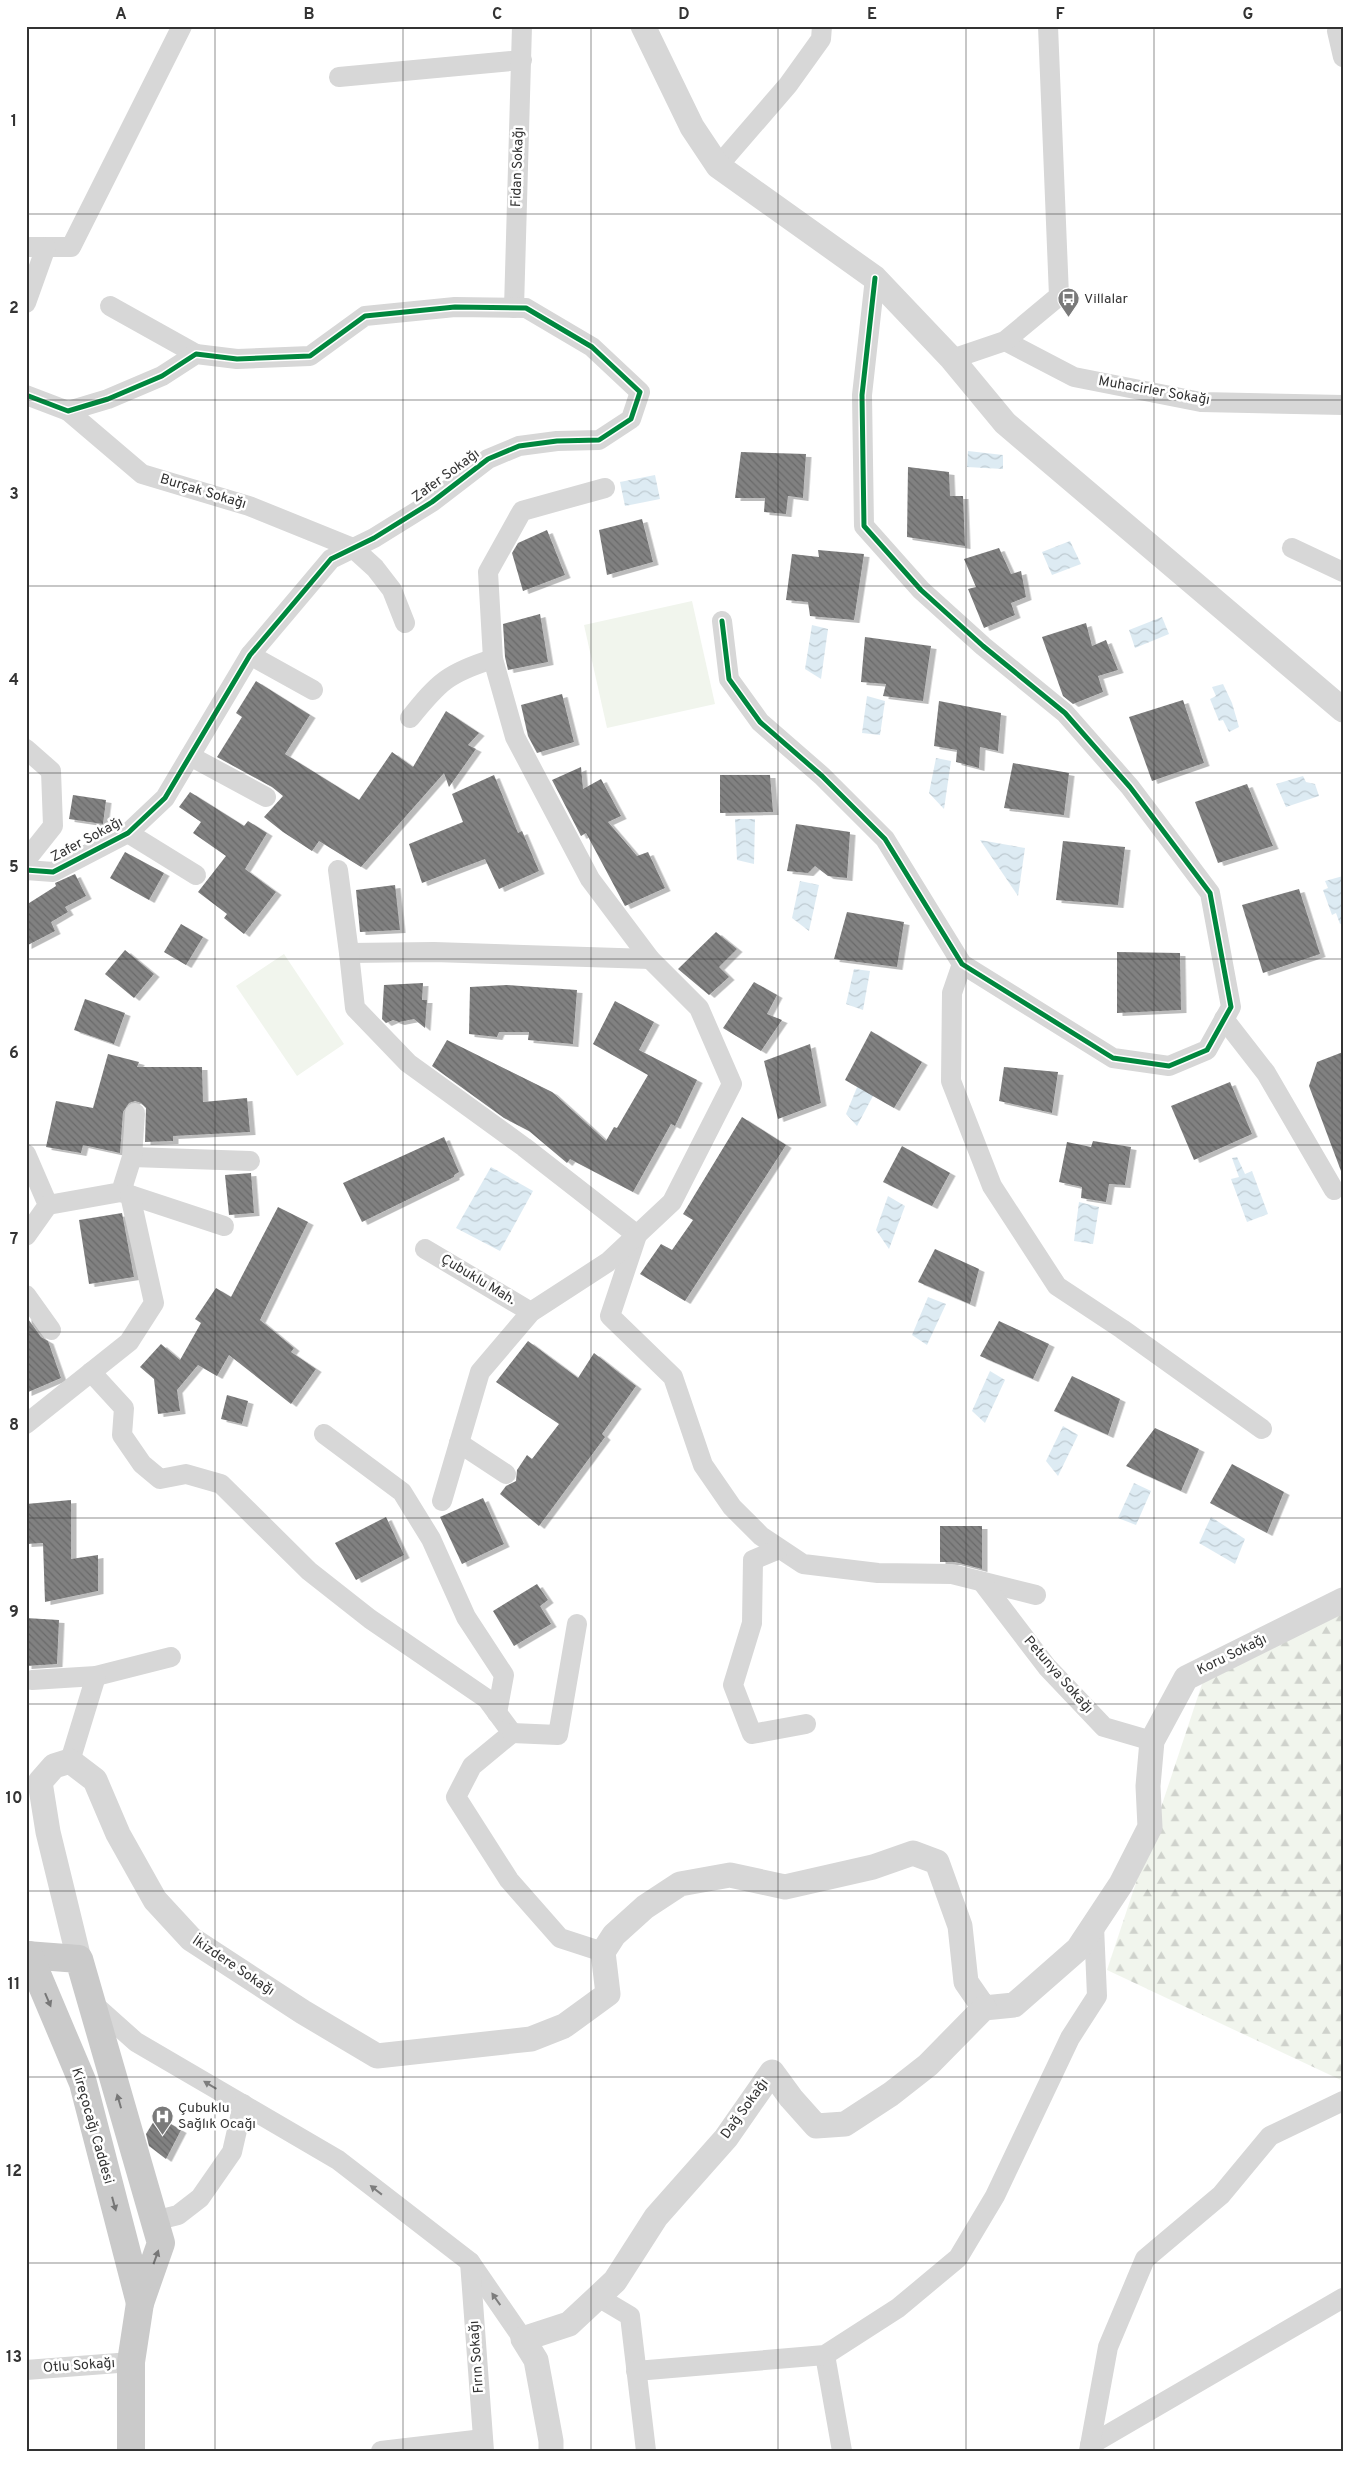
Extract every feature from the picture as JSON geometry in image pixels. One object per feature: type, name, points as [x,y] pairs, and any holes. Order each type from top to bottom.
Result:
[{"type":"main road","points":[[27,1952],[78,1959]]},
{"type":"main road","name":"Kireçocağı Caddesi","points":[[27,1952],[83,2083],[140,2303]]},
{"type":"main road","name":"Kireçocağı Caddesi","points":[[78,1959],[161,2243],[140,2303],[132,2362],[131,2451]]},
{"type":"street","points":[[26,303],[36,247],[71,247],[182,26]]},
{"type":"street","name":"Fidan Sokağı","points":[[514,308],[522,26]]},
{"type":"street","points":[[643,26],[692,127],[718,166],[875,278],[952,359],[1005,423],[1343,710]]},
{"type":"street","points":[[718,166],[788,85],[821,39],[822,26]]},
{"type":"street","points":[[952,359],[1005,341],[1058,296],[1048,26]]},
{"type":"street","points":[[1342,26],[1337,31],[1343,57]]},
{"type":"street","points":[[339,77],[522,60]]},
{"type":"street","points":[[722,621],[729,678],[760,722],[822,776],[885,839],[962,964],[1113,1058],[1169,1066],[1207,1050],[1230,1007],[1210,893],[1130,787],[1065,713],[983,646],[921,590],[864,526],[862,395],[875,278]]},
{"type":"street","points":[[26,395],[68,411],[108,399],[162,376],[196,354],[110,306]]},
{"type":"street","name":"Zafer Sokağı","points":[[26,870],[53,872],[128,833],[164,798],[250,655],[330,559],[374,538],[432,502],[488,459],[519,446],[557,441],[598,440],[632,419],[640,392],[592,347],[526,308],[455,307],[365,316],[310,356],[238,360],[196,354]]},
{"type":"street","name":"Muhacirler Sokağı","points":[[1005,341],[1074,377],[1201,402],[1343,405]]},
{"type":"street","name":"Burçak Sokağı","points":[[68,411],[142,474],[249,506],[353,548]]},
{"type":"street","points":[[442,1501],[480,1372],[531,1312],[608,1262],[672,1202],[732,1084],[699,1008],[650,959],[590,879],[515,737],[493,659],[488,572],[522,511],[605,488]]},
{"type":"street","points":[[353,548],[375,568],[392,590],[405,623]]},
{"type":"street","points":[[1292,548],[1343,572]]},
{"type":"street","points":[[250,655],[313,690]]},
{"type":"street","points":[[410,718],[438,685],[464,668],[493,659]]},
{"type":"street","points":[[26,749],[51,771],[54,826],[26,860]]},
{"type":"street","points":[[190,756],[266,797]]},
{"type":"street","name":"Zafer Sokağı","points":[[128,833],[196,875]]},
{"type":"street","points":[[338,870],[350,953],[355,1008],[408,1063],[524,1147],[637,1235]]},
{"type":"street","points":[[350,953],[434,952],[650,959]]},
{"type":"street","points":[[962,964],[952,993],[951,1081],[992,1186],[1057,1286],[1122,1329],[1262,1429]]},
{"type":"street","points":[[1224,1019],[1266,1073],[1334,1190]]},
{"type":"street","points":[[26,1424],[129,1342],[154,1303],[126,1194],[132,1157],[135,1114]]},
{"type":"street","points":[[26,1154],[48,1205]]},
{"type":"street","points":[[132,1157],[250,1161]]},
{"type":"street","points":[[26,1236],[48,1205],[126,1194],[224,1226]]},
{"type":"street","points":[[637,1235],[610,1316],[674,1377],[703,1465],[732,1507],[761,1536],[803,1564],[878,1573],[952,1574],[1036,1595]]},
{"type":"street","name":"Çubuklu Mah.","points":[[425,1249],[531,1312]]},
{"type":"street","points":[[26,1295],[51,1330]]},
{"type":"street","points":[[91,1372],[124,1408],[122,1435],[142,1464],[160,1479],[186,1474],[221,1484],[308,1571],[370,1619],[487,1699],[512,1733]]},
{"type":"street","points":[[324,1434],[402,1492],[431,1539],[466,1617],[504,1675],[497,1713]]},
{"type":"street","points":[[459,1443],[506,1474]]},
{"type":"street","points":[[780,1548],[753,1560],[752,1623],[732,1686],[752,1734],[806,1724]]},
{"type":"street","name":"Petunya Sokağı","points":[[982,1582],[1047,1667],[1104,1727],[1152,1741]]},
{"type":"street","name":"Koru Sokağı","points":[[1152,1741],[1186,1678],[1343,1600]]},
{"type":"street","points":[[577,1624],[558,1735],[512,1733],[472,1766],[456,1797],[509,1880],[560,1938],[603,1952],[614,1935],[645,1907],[680,1884],[730,1875],[785,1887],[873,1867],[913,1853],[937,1862],[960,1926],[966,1982],[984,2008],[1014,2005],[1078,1949],[1120,1884],[1150,1827],[1148,1786],[1152,1741]]},
{"type":"street","points":[[32,1680],[96,1676],[170,1658]]},
{"type":"street","points":[[78,1959],[48,1832],[40,1782],[54,1766],[70,1761],[96,1676]]},
{"type":"street","name":"İkizdere Sokağı","points":[[70,1761],[95,1780],[118,1834],[155,1900],[191,1939],[303,2012],[377,2056],[531,2039],[564,2026],[608,1994],[603,1952]]},
{"type":"street","points":[[636,2371],[825,2355],[898,2308],[958,2258],[995,2196],[1070,2038],[1097,1996],[1094,1926]]},
{"type":"street","points":[[90,2001],[136,2042],[338,2160],[470,2262],[523,2338],[536,2360],[551,2441],[551,2451]]},
{"type":"street","name":"Dağ Sokağı","points":[[523,2338],[569,2324],[615,2281],[656,2217],[726,2138],[772,2072],[791,2098],[816,2126],[845,2124],[891,2094],[928,2064],[984,2008]]},
{"type":"street","points":[[1090,2448],[1108,2347],[1145,2259],[1220,2195],[1270,2136],[1343,2102]]},
{"type":"street","points":[[154,2221],[178,2215],[200,2198],[232,2152],[243,2104]]},
{"type":"street","name":"Fırın Sokağı","points":[[470,2262],[483,2445]]},
{"type":"street","points":[[598,2297],[630,2316],[646,2451]]},
{"type":"street","points":[[1090,2448],[1343,2298]]},
{"type":"street","points":[[825,2355],[842,2451]]},
{"type":"street","name":"Otlu Sokağı","points":[[26,2370],[132,2362]]},
{"type":"street","points":[[381,2451],[483,2445]]},
{"type":"green space","points":[[692,601],[715,704],[607,728],[584,625]]},
{"type":"green space","points":[[284,954],[344,1044],[297,1076],[236,986]]},
{"type":"green space","points":[[1343,1595],[1343,2081],[1107,1970],[1208,1666]]},
{"type":"water","points":[[968,451],[1003,455],[1003,469],[967,467]]},
{"type":"water","points":[[655,475],[660,499],[625,506],[620,482]]},
{"type":"water","points":[[1070,541],[1081,564],[1052,575],[1042,552]]},
{"type":"water","points":[[1162,617],[1169,634],[1135,648],[1129,630]]},
{"type":"water","points":[[812,625],[828,629],[821,679],[805,669]]},
{"type":"water","points":[[1223,684],[1232,703],[1239,727],[1229,732],[1223,720],[1219,721],[1210,699],[1216,696],[1212,687]]},
{"type":"water","points":[[867,696],[885,701],[880,735],[862,733]]},
{"type":"water","points":[[936,758],[951,761],[944,809],[929,793]]},
{"type":"water","points":[[1303,776],[1306,782],[1315,784],[1319,796],[1286,807],[1276,784]]},
{"type":"water","points":[[735,819],[755,819],[754,864],[737,860]]},
{"type":"water","points":[[980,840],[1025,848],[1018,896]]},
{"type":"water","points":[[1343,876],[1343,923],[1340,924],[1336,913],[1332,915],[1323,890],[1328,888],[1325,881]]},
{"type":"water","points":[[800,881],[819,885],[809,931],[792,918]]},
{"type":"water","points":[[854,969],[870,971],[863,1010],[846,1004]]},
{"type":"water","points":[[858,1085],[874,1094],[857,1126],[846,1114]]},
{"type":"water","points":[[1237,1157],[1245,1174],[1252,1171],[1268,1214],[1247,1222],[1231,1179],[1239,1177],[1232,1158]]},
{"type":"water","points":[[491,1167],[533,1191],[500,1251],[456,1228]]},
{"type":"water","points":[[888,1196],[905,1206],[889,1249],[876,1230]]},
{"type":"water","points":[[1079,1202],[1099,1207],[1093,1244],[1074,1241]]},
{"type":"water","points":[[928,1297],[946,1304],[927,1345],[912,1335]]},
{"type":"water","points":[[990,1371],[1005,1380],[985,1423],[972,1411]]},
{"type":"water","points":[[1063,1426],[1078,1435],[1058,1476],[1046,1461]]},
{"type":"water","points":[[1134,1483],[1151,1491],[1136,1525],[1118,1518]]},
{"type":"water","points":[[1211,1517],[1245,1539],[1235,1564],[1199,1543]]},
{"type":"building","points":[[741,452],[806,454],[803,498],[788,496],[786,514],[764,512],[765,498],[735,498]]},
{"type":"building","points":[[908,467],[949,472],[950,496],[963,496],[965,546],[907,537]]},
{"type":"building","points":[[642,519],[653,562],[607,575],[599,530]]},
{"type":"building","points":[[547,530],[565,575],[523,591],[512,553],[518,543]]},
{"type":"building","points":[[999,548],[1011,574],[1021,571],[1026,597],[1011,603],[1015,615],[984,628],[968,589],[976,587],[964,559]]},
{"type":"building","points":[[818,550],[864,554],[854,620],[810,616],[808,602],[786,600],[792,554],[819,557]]},
{"type":"building","points":[[540,614],[548,662],[508,670],[505,657],[503,624]]},
{"type":"building","points":[[1086,623],[1092,646],[1106,640],[1118,670],[1098,676],[1103,692],[1073,704],[1063,696],[1042,637]]},
{"type":"building","points":[[865,637],[931,646],[923,701],[883,696],[886,684],[861,682]]},
{"type":"building","points":[[256,681],[310,715],[285,754],[359,800],[392,752],[413,767],[446,711],[479,733],[468,745],[476,749],[449,787],[444,773],[361,867],[319,841],[312,851],[283,832],[264,817],[283,796],[272,787],[217,757],[242,717],[236,713]]},
{"type":"building","points":[[562,694],[574,742],[537,753],[528,736],[521,705]]},
{"type":"building","points":[[1183,700],[1204,763],[1152,781],[1129,717]]},
{"type":"building","points":[[939,701],[1001,713],[998,751],[980,747],[979,768],[956,762],[957,750],[934,746]]},
{"type":"building","points":[[1013,763],[1069,773],[1064,815],[1004,808]]},
{"type":"building","points":[[581,767],[583,789],[601,779],[621,816],[608,822],[637,856],[648,852],[665,888],[625,906],[586,833],[581,836],[552,780]]},
{"type":"building","points":[[494,775],[518,833],[522,831],[539,871],[499,889],[485,859],[422,883],[409,844],[463,822],[452,794]]},
{"type":"building","points":[[720,775],[770,775],[773,812],[720,813]]},
{"type":"building","points":[[1247,784],[1273,846],[1218,863],[1195,802]]},
{"type":"building","points":[[190,792],[244,826],[248,821],[267,833],[245,869],[276,892],[244,934],[224,918],[227,914],[198,892],[226,856],[193,833],[201,822],[179,807]]},
{"type":"building","points":[[73,795],[106,800],[103,824],[69,819]]},
{"type":"building","points":[[796,824],[850,832],[847,878],[828,876],[815,866],[808,873],[787,871]]},
{"type":"building","points":[[1063,841],[1125,847],[1118,905],[1056,900]]},
{"type":"building","points":[[125,852],[164,873],[149,900],[110,878]]},
{"type":"building","points":[[75,874],[86,896],[65,907],[68,912],[51,922],[55,931],[26,946],[26,905],[56,886],[55,883]]},
{"type":"building","points":[[395,885],[400,930],[360,932],[356,890]]},
{"type":"building","points":[[1299,889],[1320,954],[1263,973],[1242,905]]},
{"type":"building","points":[[847,912],[904,922],[897,967],[834,959]]},
{"type":"building","points":[[181,924],[203,937],[186,965],[164,952]]},
{"type":"building","points":[[716,932],[737,949],[719,967],[729,977],[709,995],[678,969]]},
{"type":"building","points":[[125,950],[154,974],[134,998],[105,974]]},
{"type":"building","points":[[1117,952],[1180,953],[1181,1010],[1117,1013]]},
{"type":"building","points":[[754,982],[777,995],[767,1014],[782,1020],[761,1051],[723,1028]]},
{"type":"building","points":[[423,983],[422,1000],[427,1000],[425,1028],[414,1019],[399,1022],[393,1020],[386,1023],[382,1019],[384,985]]},
{"type":"building","points":[[507,985],[577,990],[573,1044],[528,1040],[529,1032],[499,1032],[497,1037],[469,1034],[470,987]]},
{"type":"building","points":[[85,999],[125,1013],[114,1044],[74,1030]]},
{"type":"building","points":[[615,1001],[654,1022],[639,1050],[697,1080],[675,1126],[671,1124],[633,1192],[570,1159],[567,1163],[529,1131],[504,1118],[432,1066],[447,1040],[552,1092],[606,1141],[614,1127],[617,1128],[648,1075],[593,1044]]},
{"type":"building","points":[[871,1031],[922,1062],[894,1108],[845,1080]]},
{"type":"building","points":[[810,1044],[821,1103],[778,1119],[764,1061]]},
{"type":"building","points":[[1343,1052],[1343,1171],[1341,1171],[1309,1086],[1317,1062]]},
{"type":"building","points":[[108,1054],[139,1062],[137,1067],[202,1067],[203,1102],[247,1098],[250,1132],[173,1136],[173,1141],[145,1142],[146,1108],[141,1103],[135,1101],[129,1103],[123,1112],[120,1153],[83,1145],[81,1153],[46,1147],[56,1101],[93,1108]]},
{"type":"building","points":[[1004,1067],[1058,1072],[1052,1113],[999,1101]]},
{"type":"building","points":[[1230,1082],[1252,1134],[1194,1160],[1171,1106]]},
{"type":"building","points":[[742,1117],[786,1145],[685,1301],[640,1274],[661,1244],[672,1250],[693,1220],[683,1214]]},
{"type":"building","points":[[444,1137],[459,1172],[454,1177],[362,1222],[343,1183]]},
{"type":"building","points":[[1093,1141],[1131,1147],[1125,1185],[1109,1184],[1106,1202],[1081,1198],[1082,1187],[1059,1182],[1067,1142],[1091,1147]]},
{"type":"building","points":[[902,1146],[950,1173],[932,1206],[883,1182]]},
{"type":"building","points":[[251,1173],[254,1213],[229,1215],[225,1175]]},
{"type":"building","points":[[278,1207],[308,1222],[260,1320],[294,1348],[291,1352],[316,1369],[291,1404],[229,1355],[217,1376],[198,1365],[177,1390],[180,1411],[158,1414],[154,1379],[140,1367],[161,1344],[180,1360],[201,1323],[195,1319],[216,1288],[231,1297]]},
{"type":"building","points":[[122,1213],[134,1277],[89,1284],[79,1220]]},
{"type":"building","points":[[935,1249],[979,1269],[970,1304],[918,1282]]},
{"type":"building","points":[[26,1316],[41,1337],[48,1341],[61,1378],[26,1393]]},
{"type":"building","points":[[999,1321],[1049,1344],[1033,1379],[980,1356]]},
{"type":"building","points":[[528,1341],[578,1378],[594,1353],[636,1386],[602,1434],[605,1437],[539,1526],[500,1494],[506,1486],[516,1481],[517,1470],[527,1455],[532,1459],[559,1424],[496,1382]]},
{"type":"building","points":[[1072,1376],[1120,1399],[1108,1435],[1054,1411]]},
{"type":"building","points":[[227,1395],[248,1401],[242,1424],[221,1419]]},
{"type":"building","points":[[1155,1428],[1199,1449],[1181,1491],[1126,1466]]},
{"type":"building","points":[[1232,1464],[1284,1492],[1267,1533],[1210,1503]]},
{"type":"building","points":[[483,1498],[504,1544],[462,1564],[440,1517]]},
{"type":"building","points":[[71,1500],[71,1559],[98,1555],[98,1591],[45,1602],[43,1543],[26,1544],[26,1504]]},
{"type":"building","points":[[386,1517],[404,1555],[356,1580],[335,1543]]},
{"type":"building","points":[[940,1526],[982,1526],[982,1569],[955,1562],[940,1562]]},
{"type":"building","points":[[537,1584],[548,1600],[540,1606],[551,1624],[514,1646],[493,1611]]},
{"type":"building","points":[[26,1618],[59,1620],[57,1664],[26,1666]]},
{"type":"building","name":"Çubuklu Sağlık Ocağı","points":[[157,2116],[181,2130],[166,2159],[149,2146],[146,2134]]},
{"type":"cycle path","points":[[722,621],[729,679],[760,722],[822,776],[885,839],[962,964],[1113,1058],[1169,1066],[1207,1050],[1231,1007],[1210,893],[1130,787],[1065,713],[983,646],[921,590],[864,526],[862,395],[875,278]]},
{"type":"cycle path","points":[[26,395],[68,411],[108,399],[162,376],[196,354],[237,359],[310,356],[365,316],[455,307],[526,308],[592,347],[640,392],[631,419],[599,440],[557,441],[519,446],[488,459],[432,502],[374,538],[331,559],[250,655],[165,798],[128,833],[53,872],[26,870]]},
{"type":"place","name":"Villalar","points":[[1068,318]]},
{"type":"place","name":"Çubuklu Sağlık Ocağı","points":[[162,2135]]}]
